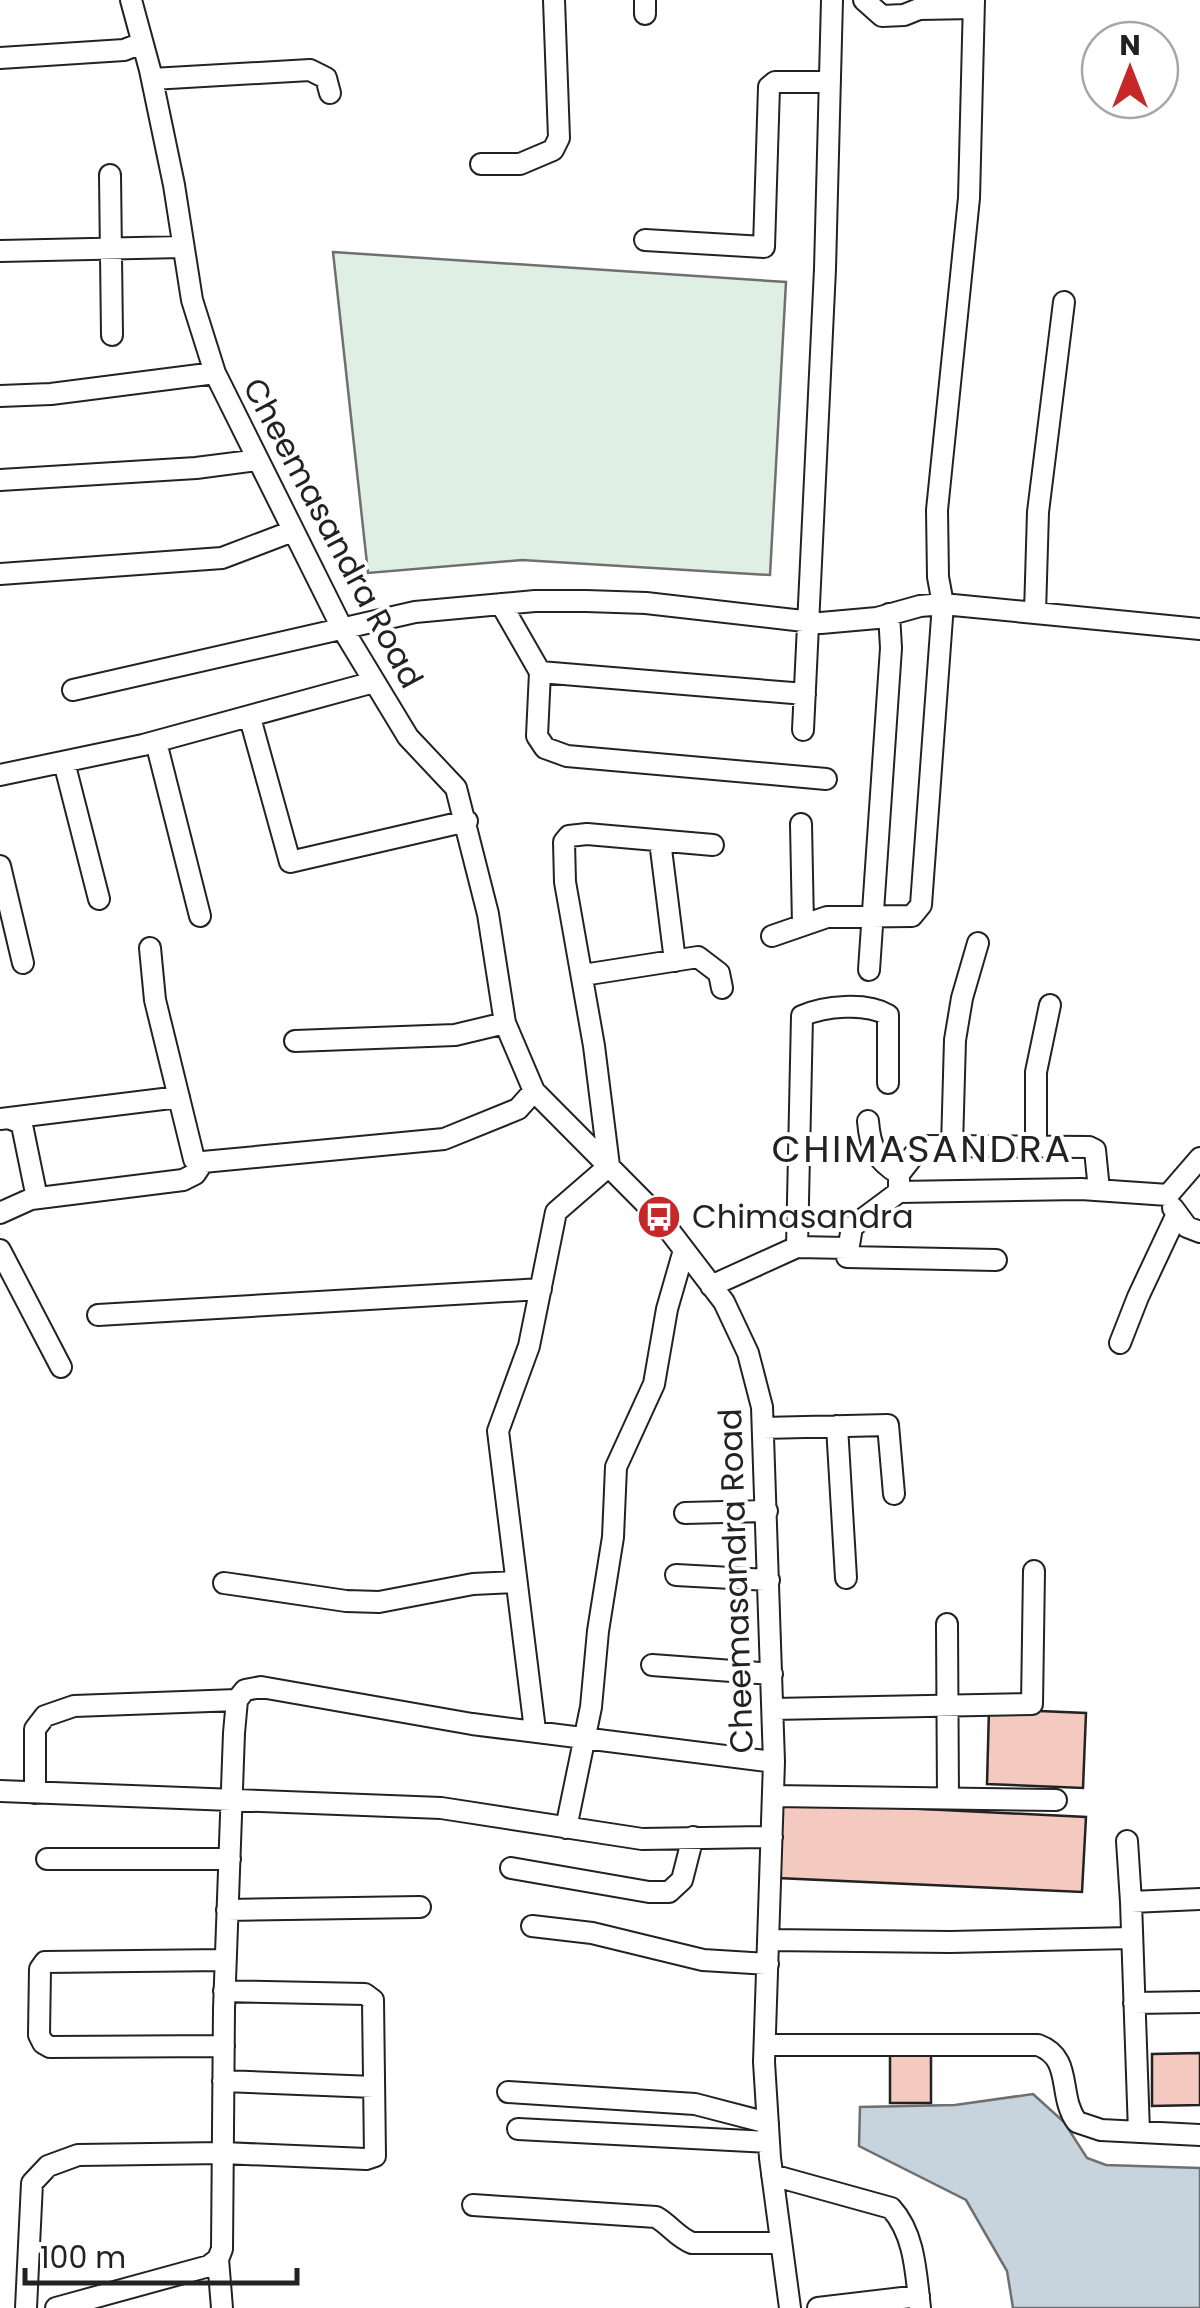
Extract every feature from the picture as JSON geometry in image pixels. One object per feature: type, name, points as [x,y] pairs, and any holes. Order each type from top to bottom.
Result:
[{"type":"street","name":"Cheemasandra Road","points":[[130,0],[152,79],[174,184],[197,321],[215,373],[342,628],[408,737],[456,788],[488,914],[505,1024],[534,1090],[659,1217],[724,1302],[748,1353],[762,1407],[773,1709],[765,2045],[768,2132],[790,2308]]},
{"type":"street","points":[[480,164],[520,164],[552,150],[558,138],[554,0]]},
{"type":"street","points":[[803,730],[811,622],[811,533],[832,0]]},
{"type":"street","points":[[772,936],[827,917],[912,916],[921,904],[943,604],[938,577],[937,510],[969,198],[973,4],[919,4],[904,15],[882,16],[864,0]]},
{"type":"street","points":[[0,58],[124,50],[142,43]]},
{"type":"street","points":[[152,79],[310,70],[326,78],[330,93]]},
{"type":"street","points":[[645,240],[764,246],[769,86],[776,82],[830,82]]},
{"type":"street","points":[[110,176],[112,336]]},
{"type":"street","points":[[0,251],[182,247]]},
{"type":"street","points":[[1035,612],[1038,512],[1064,302]]},
{"type":"street","points":[[0,396],[52,394],[215,373]]},
{"type":"street","points":[[0,480],[196,468],[258,460]]},
{"type":"street","points":[[0,574],[222,558],[293,531]]},
{"type":"street","points":[[73,690],[415,612],[501,604],[646,602],[841,623],[943,604],[1200,628]]},
{"type":"street","points":[[501,604],[540,672],[538,736],[544,748],[567,756],[826,779]]},
{"type":"street","points":[[870,970],[892,630],[889,614]]},
{"type":"street","points":[[540,672],[806,694]]},
{"type":"street","points":[[0,776],[156,742],[374,682]]},
{"type":"street","points":[[250,718],[290,862],[467,820]]},
{"type":"street","points":[[156,742],[200,916]]},
{"type":"street","points":[[64,762],[99,898]]},
{"type":"street","points":[[801,824],[803,925]]},
{"type":"street","points":[[534,1730],[498,1430],[522,1368],[556,1212],[608,1166],[583,975],[565,882],[564,842],[570,836],[587,834],[713,845]]},
{"type":"street","points":[[660,841],[675,960]]},
{"type":"street","points":[[0,866],[23,963]]},
{"type":"street","points":[[952,1146],[955,1040],[978,943]]},
{"type":"street","points":[[150,948],[155,1000],[190,1148],[194,1159],[202,1162],[444,1139],[518,1109],[534,1090]]},
{"type":"street","points":[[583,975],[698,957],[718,972],[722,988]]},
{"type":"street","points":[[1036,1147],[1036,1072],[1050,1005]]},
{"type":"street","points":[[797,1248],[802,1016],[818,1008],[879,1009],[888,1015],[888,1083]]},
{"type":"street","points":[[295,1041],[455,1035],[505,1024]]},
{"type":"street","points":[[6,1119],[179,1097]]},
{"type":"street","points":[[6,1119],[21,1123],[38,1198]]},
{"type":"street","points":[[868,1121],[870,1144],[899,1183],[1099,1190],[1172,1204],[1186,1227],[1200,1232]]},
{"type":"street","points":[[996,1260],[847,1257],[852,1227],[899,1183],[921,1146],[1095,1150],[1099,1190]]},
{"type":"street","points":[[1120,1343],[1172,1204],[1200,1158]]},
{"type":"street","points":[[0,1213],[38,1198],[183,1180],[195,1174],[202,1162]]},
{"type":"street","points":[[711,1286],[797,1248],[848,1248]]},
{"type":"street","points":[[0,1250],[62,1368]]},
{"type":"street","points":[[566,1828],[587,1736],[613,1537],[616,1466],[654,1384],[667,1309],[684,1250]]},
{"type":"street","points":[[98,1315],[541,1289]]},
{"type":"street","points":[[763,1428],[888,1424],[894,1494]]},
{"type":"street","points":[[837,1426],[846,1578]]},
{"type":"street","points":[[685,1513],[766,1511]]},
{"type":"street","points":[[773,1709],[1032,1704],[1034,1571]]},
{"type":"street","points":[[676,1575],[769,1580]]},
{"type":"street","points":[[224,1583],[378,1602],[472,1584],[516,1582]]},
{"type":"street","points":[[947,1624],[948,1799]]},
{"type":"street","points":[[652,1666],[772,1674]]},
{"type":"street","points":[[222,2308],[218,2259],[222,2249],[227,1910],[237,1700],[245,1690],[261,1687],[472,1724],[774,1762]]},
{"type":"street","points":[[34,1793],[36,1729],[45,1716],[74,1706],[237,1700]]},
{"type":"street","points":[[0,1791],[441,1808],[642,1839],[772,1837]]},
{"type":"street","points":[[773,1796],[1056,1800]]},
{"type":"street","points":[[511,1868],[669,1892],[682,1880],[693,1837]]},
{"type":"street","points":[[1127,1841],[1139,2132]]},
{"type":"street","points":[[47,1859],[230,1859]]},
{"type":"street","points":[[1130,1902],[1200,1899]]},
{"type":"street","points":[[227,1910],[420,1907]]},
{"type":"street","points":[[532,1926],[592,1933],[703,1960],[768,1964]]},
{"type":"street","points":[[768,1940],[966,1942],[1131,1938]]},
{"type":"street","points":[[224,2046],[50,2047],[39,2035],[40,1969],[46,1962],[226,1960]]},
{"type":"street","points":[[26,2308],[32,2183],[48,2166],[78,2154],[223,2153],[366,2160],[375,2156],[373,2000],[365,1994],[224,1991]]},
{"type":"street","points":[[1134,2003],[1200,2002]]},
{"type":"street","points":[[765,2045],[1038,2046],[1054,2054],[1062,2065],[1067,2102],[1077,2122],[1100,2130],[1200,2135]]},
{"type":"street","points":[[223,2081],[374,2087]]},
{"type":"street","points":[[508,2092],[694,2104],[768,2132]]},
{"type":"street","points":[[518,2129],[768,2132]]},
{"type":"street","points":[[772,2176],[891,2208],[910,2238],[919,2302],[818,2308]]},
{"type":"street","points":[[472,2205],[656,2216],[692,2244],[781,2244]]},
{"type":"street","points":[[56,2308],[203,2268],[218,2259]]},
{"type":"green space","points":[[333,252],[786,282],[770,575],[522,560],[368,573]]},
{"type":"shaded area","points":[[1033,2094],[1064,2122],[1087,2158],[1106,2165],[1200,2168],[1200,2308],[1013,2308],[1007,2271],[966,2200],[859,2146],[860,2107],[955,2105]]},
{"type":"building","points":[[989,1709],[1086,1713],[1083,1788],[987,1784]]},
{"type":"building","points":[[782,1802],[1086,1817],[1082,1892],[778,1878]]},
{"type":"building","points":[[890,2052],[931,2052],[931,2103],[890,2103]]},
{"type":"building","points":[[1200,2053],[1200,2105],[1152,2106],[1152,2054]]},
{"type":"place","name":"Chimasandra","points":[[659,1217]]},
{"type":"district","name":"CHIMASANDRA","points":[[922,1149]]}]
